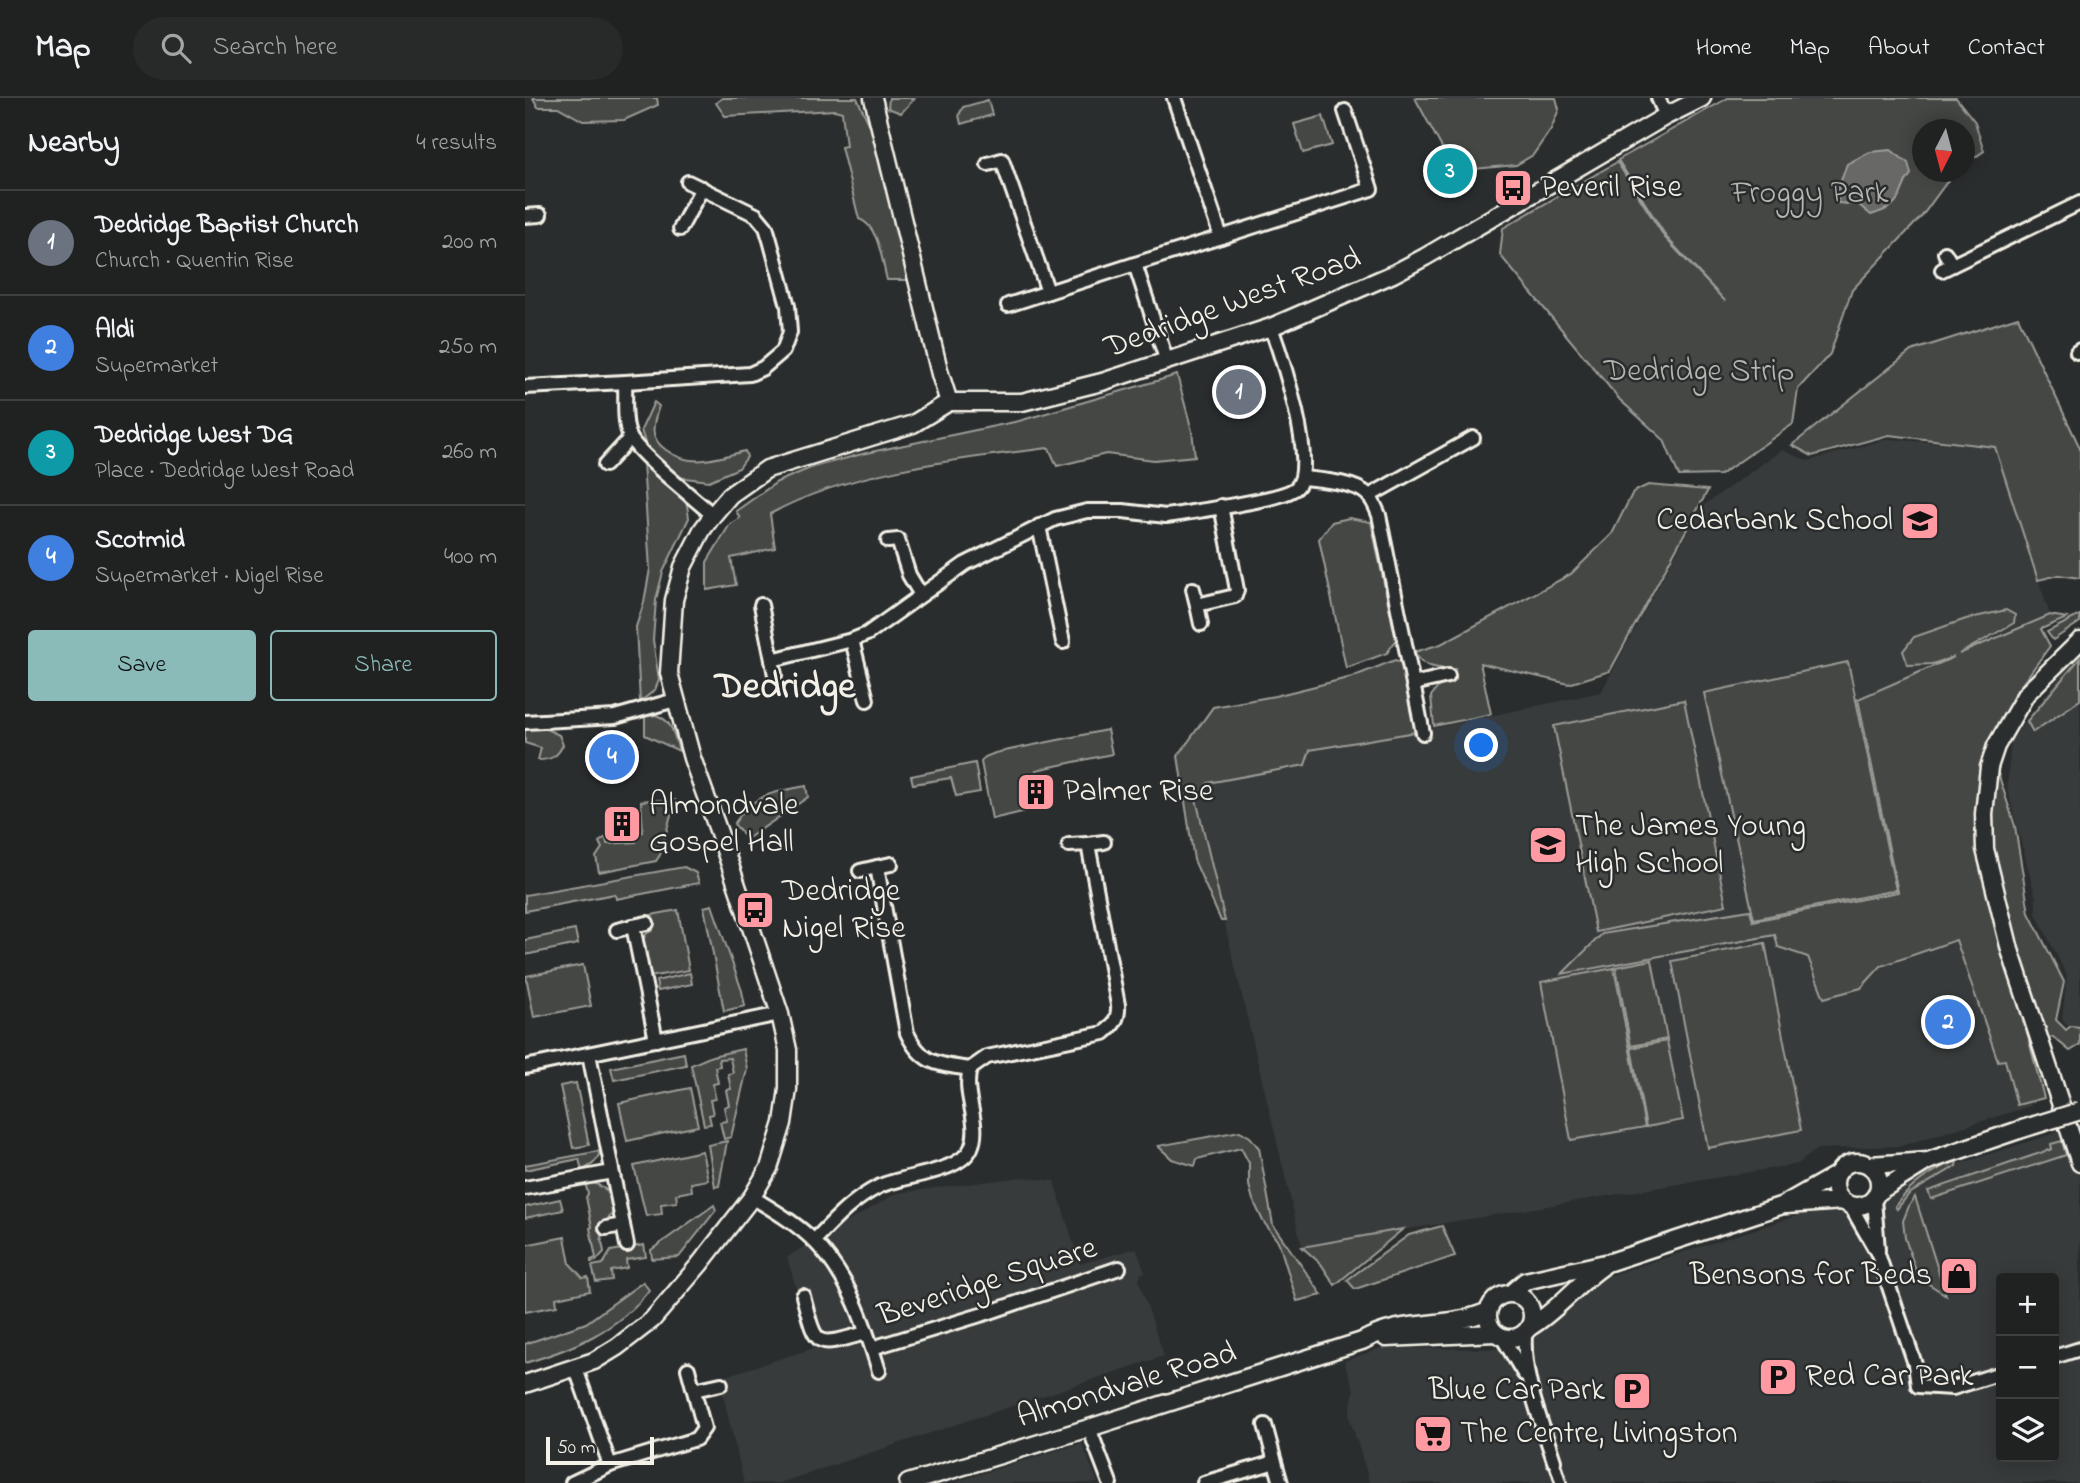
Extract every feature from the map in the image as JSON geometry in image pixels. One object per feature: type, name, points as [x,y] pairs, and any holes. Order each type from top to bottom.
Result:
[{"type":"street","points":[[1174,98],[1221,237]]},
{"type":"street","points":[[1658,98],[1666,116]]},
{"type":"street","name":"Dedridge West Road","points":[[949,402],[1022,402],[1102,382],[1271,327],[1393,274],[1425,257],[1666,116],[1702,98]]},
{"type":"street","points":[[525,1384],[576,1369],[617,1347],[652,1321],[752,1197],[769,1168],[783,1123],[788,1089],[788,1050],[780,1014],[692,758],[669,673],[674,600],[683,567],[702,530],[730,495],[767,469],[913,425],[949,402],[874,100]]},
{"type":"street","points":[[1008,305],[1371,189],[1345,111]]},
{"type":"street","points":[[988,164],[1002,160],[1048,292]]},
{"type":"street","points":[[525,387],[750,374],[763,368],[783,351],[790,332],[788,306],[760,210],[688,182]]},
{"type":"street","points":[[680,229],[702,188]]},
{"type":"street","points":[[1945,253],[1947,267],[2080,203]]},
{"type":"street","points":[[525,216],[540,215]]},
{"type":"street","points":[[1135,264],[1167,362]]},
{"type":"street","points":[[772,660],[852,640],[880,625],[965,564],[1039,526],[1070,514],[1087,510],[1166,516],[1288,493],[1297,487],[1303,478],[1304,456],[1282,359],[1271,327]]},
{"type":"street","points":[[625,383],[630,438],[713,515]]},
{"type":"street","points":[[605,465],[630,438]]},
{"type":"street","points":[[1369,496],[1473,438]]},
{"type":"street","points":[[1303,478],[1339,483],[1361,490],[1369,496],[1379,515],[1423,733]]},
{"type":"street","points":[[1197,605],[1235,596],[1237,590],[1221,506]]},
{"type":"street","points":[[1039,526],[1063,642]]},
{"type":"street","points":[[899,539],[909,575],[921,594]]},
{"type":"street","points":[[1193,589],[1201,624]]},
{"type":"street","points":[[761,605],[775,675]]},
{"type":"street","points":[[852,640],[867,700]]},
{"type":"street","points":[[2080,641],[2026,694],[1996,746],[1989,767],[1984,814],[1985,849],[2010,950],[2080,1163]]},
{"type":"street","points":[[1413,684],[1448,676]]},
{"type":"street","points":[[525,722],[615,716],[675,700]]},
{"type":"street","points":[[1069,845],[1104,842]]},
{"type":"street","points":[[814,1241],[842,1211],[879,1186],[903,1177],[932,1171],[965,1157],[972,1147],[974,1135],[966,1082],[970,1069],[987,1057],[1104,1033],[1112,1027],[1117,1018],[1118,1005],[1089,844]]},
{"type":"street","points":[[860,871],[891,864]]},
{"type":"street","points":[[877,867],[908,1032],[915,1049],[929,1062],[970,1069]]},
{"type":"street","points":[[617,930],[647,923]]},
{"type":"street","points":[[633,926],[656,1040]]},
{"type":"street","points":[[525,1067],[780,1014]]},
{"type":"street","points":[[589,1054],[627,1245]]},
{"type":"street","points":[[1783,1205],[1846,1203],[1858,1206],[1928,1161],[2080,1111]]},
{"type":"street","points":[[1532,1390],[1488,1321],[1489,1311],[1498,1297],[1511,1293],[1525,1281],[1610,1262],[1783,1205],[1836,1175],[1848,1163],[1856,1161],[1870,1165],[1928,1161]]},
{"type":"street","points":[[1870,1165],[1879,1177],[1876,1195],[1878,1254]]},
{"type":"street","points":[[525,1188],[612,1172]]},
{"type":"street","points":[[1836,1175],[1835,1190],[1878,1254],[1915,1364],[1918,1386],[1953,1388],[1996,1375]]},
{"type":"street","name":"Beveridge Square","points":[[752,1197],[787,1219],[814,1241],[852,1294],[879,1371]]},
{"type":"street","points":[[606,1228],[623,1225]]},
{"type":"street","points":[[1499,1335],[1513,1338],[1527,1330],[1545,1318],[1581,1283],[1610,1262]]},
{"type":"street","name":"Beveridge Square","points":[[872,1348],[987,1313],[1119,1268]]},
{"type":"street","points":[[1511,1293],[1526,1300],[1532,1309],[1533,1319],[1527,1330],[1527,1367],[1561,1483]]},
{"type":"street","points":[[803,1296],[813,1334],[823,1342],[829,1343],[866,1333]]},
{"type":"street","name":"Almondvale Road","points":[[908,1483],[1362,1341],[1378,1332],[1414,1324],[1451,1323],[1471,1319],[1489,1311]]},
{"type":"street","name":"Almondvale Road","points":[[1362,1341],[1499,1335]]},
{"type":"street","points":[[2059,1355],[2080,1349]]},
{"type":"street","points":[[576,1369],[610,1465]]},
{"type":"street","points":[[572,1483],[610,1465],[696,1439],[704,1428],[692,1373]]},
{"type":"street","points":[[694,1390],[721,1384]]},
{"type":"street","points":[[1265,1425],[1281,1483]]},
{"type":"street","points":[[1089,1428],[1110,1483]]},
{"type":"street","points":[[1205,1483],[1275,1462]]},
{"type":"shaded area","points":[[1891,150],[1908,163],[1911,174],[1895,203],[1871,215],[1859,205],[1838,203],[1838,189],[1847,164],[1870,152]]},
{"type":"shaded area","name":"The James Young High School","points":[[1888,439],[1995,447],[2050,615],[1858,699],[1898,892],[1772,918],[1776,941],[1979,934],[2031,1106],[1901,1146],[1817,1149],[1798,1164],[1302,1247],[1195,799],[1208,783],[1305,765],[1310,751],[1416,732],[1601,692],[1701,507],[1782,450],[1808,461]]},
{"type":"shaded area","points":[[2080,655],[2080,1040],[2062,1019],[2067,976],[2036,914],[2036,899],[2007,788],[2011,740],[2073,659]]},
{"type":"shaded area","points":[[2080,1125],[2080,1483],[1370,1483],[1349,1416],[1354,1390],[1344,1361],[1381,1348],[1516,1349],[1608,1276]]},
{"type":"shaded area","points":[[1022,1177],[1054,1181],[1080,1264],[1136,1248],[1145,1272],[1141,1274],[1139,1281],[1164,1356],[779,1483],[744,1483],[719,1378],[814,1348],[787,1257],[897,1193]]},
{"type":"shaded area","points":[[1082,1443],[1098,1483],[951,1483]]},
{"type":"green space","points":[[533,98],[657,98],[658,105],[624,120],[583,121],[558,107],[538,107]]},
{"type":"green space","points":[[722,98],[857,98],[871,128],[909,280],[887,280],[875,236],[866,223],[859,219],[841,147],[846,146],[842,112],[835,110],[725,116],[716,103]]},
{"type":"green space","points":[[889,98],[915,98],[901,113],[888,108]]},
{"type":"green space","points":[[1415,98],[1556,98],[1559,109],[1551,129],[1533,155],[1516,165],[1474,169],[1448,159]]},
{"type":"green space","points":[[1728,98],[1956,98],[1973,119],[1912,119],[1912,182],[1947,182],[1922,216],[1852,290],[1830,354],[1798,389],[1793,424],[1720,475],[1679,476],[1664,440],[1620,400],[1500,255],[1503,228],[1617,162],[1665,238],[1725,301],[1667,238],[1618,160]]},
{"type":"green space","points":[[988,100],[992,115],[961,124],[959,115],[963,107]]},
{"type":"green space","points":[[1323,116],[1332,145],[1303,153],[1294,124]]},
{"type":"green space","points":[[1975,122],[1984,151],[1975,157]]},
{"type":"green space","points":[[2018,317],[2080,448],[2080,578],[2059,575],[2038,580],[1995,447],[1889,435],[1812,456],[1792,445],[1911,351]]},
{"type":"green space","points":[[1177,375],[1192,431],[1195,456],[1154,460],[1106,454],[1057,466],[1049,448],[942,462],[870,477],[801,499],[770,514],[775,548],[731,558],[736,585],[707,590],[707,562],[730,524],[740,518],[736,511],[777,482],[813,467],[866,453],[1019,421]]},
{"type":"green space","points":[[654,402],[659,406],[653,430],[656,440],[676,456],[695,461],[745,451],[747,457],[739,468],[709,481],[677,477],[647,449],[641,430]]},
{"type":"green space","points":[[643,463],[679,494],[687,505],[689,518],[663,572],[656,600],[653,640],[659,680],[655,690],[640,702],[636,627],[650,569]]},
{"type":"green space","points":[[1648,485],[1708,490],[1610,671],[1569,684],[1480,663],[1491,714],[1434,726],[1431,696],[1439,686],[1456,680],[1455,669],[1426,664],[1414,652],[1441,644],[1571,574],[1612,534],[1633,492]]},
{"type":"green space","points":[[1349,518],[1371,522],[1396,640],[1387,653],[1346,668],[1319,539],[1332,522]]},
{"type":"green space","points":[[2006,610],[2015,615],[2014,623],[1959,654],[2050,615],[2067,618],[2041,629],[2050,646],[2014,695],[1989,745],[2015,826],[2029,913],[2064,982],[2056,1020],[2066,1030],[2071,1026],[2080,1027],[2080,1045],[2070,1051],[2053,1037],[2029,1041],[2044,1098],[2017,1105],[2005,1060],[1998,1061],[1956,940],[1881,966],[1861,988],[1824,998],[1808,957],[1778,947],[1775,935],[1562,974],[1602,934],[1750,910],[1753,921],[1898,892],[1858,699],[1954,657],[1932,664],[1908,665],[1903,651],[1914,637],[1966,619]]},
{"type":"green space","points":[[2080,615],[2080,622],[2053,640],[2047,632]]},
{"type":"green space","points":[[2080,658],[2080,700],[2033,732],[2027,721]]},
{"type":"green space","points":[[1395,660],[1401,662],[1416,732],[1310,750],[1305,765],[1208,783],[1196,799],[1225,921],[1221,921],[1194,860],[1178,756],[1213,707],[1275,696],[1352,677]]},
{"type":"green space","points":[[1848,662],[1896,890],[1754,919],[1704,693]]},
{"type":"green space","points":[[1684,700],[1726,905],[1596,932],[1554,726]]},
{"type":"green space","points":[[656,715],[669,725],[679,751],[645,735],[645,716]]},
{"type":"green space","points":[[544,728],[559,735],[563,745],[553,757],[538,760],[541,748],[525,743],[525,729]]},
{"type":"green space","points":[[1107,730],[1112,754],[1036,770],[1044,807],[992,819],[981,762],[985,757]]},
{"type":"green space","points":[[975,763],[980,792],[956,796],[951,778],[913,784],[911,776]]},
{"type":"green space","points":[[806,786],[808,797],[747,839],[734,824],[756,800]]},
{"type":"green space","points":[[675,800],[656,861],[599,872],[596,857],[602,848],[599,842],[606,837],[607,844],[636,842],[635,833],[643,832],[641,801]]},
{"type":"green space","points":[[684,867],[696,873],[699,883],[616,899],[615,894],[525,911],[525,895]]},
{"type":"green space","points":[[712,905],[745,1006],[724,1011],[704,907]]},
{"type":"green space","points":[[678,910],[689,970],[649,977],[642,941],[646,934],[653,930],[651,915]]},
{"type":"green space","points":[[575,930],[578,944],[525,955],[525,940]]},
{"type":"green space","points":[[1765,943],[1801,1130],[1708,1148],[1672,961]]},
{"type":"green space","points":[[1652,960],[1667,1039],[1631,1046],[1616,967]]},
{"type":"green space","points":[[583,965],[591,1006],[534,1017],[526,976]]},
{"type":"green space","points":[[1614,968],[1645,1127],[1571,1140],[1541,982]]},
{"type":"green space","points":[[690,973],[692,984],[658,991],[656,981]]},
{"type":"green space","points":[[1667,1041],[1683,1120],[1646,1127],[1631,1048]]},
{"type":"green space","points":[[743,1049],[747,1069],[731,1137],[724,1139],[720,1122],[727,1121],[724,1107],[729,1105],[726,1090],[731,1089],[728,1074],[733,1073],[730,1058],[719,1059],[720,1066],[715,1067],[718,1083],[713,1084],[715,1099],[710,1100],[713,1114],[709,1115],[711,1124],[704,1125],[691,1065],[712,1056]]},
{"type":"green space","points":[[684,1053],[686,1065],[614,1080],[611,1068]]},
{"type":"green space","points":[[576,1083],[589,1145],[573,1148],[560,1086]]},
{"type":"green space","points":[[690,1088],[698,1126],[627,1141],[619,1103]]},
{"type":"green space","points":[[1240,1131],[1250,1137],[1259,1148],[1273,1225],[1322,1295],[1297,1301],[1279,1243],[1263,1221],[1253,1200],[1249,1185],[1249,1163],[1241,1148],[1197,1159],[1195,1166],[1172,1159],[1158,1146]]},
{"type":"green space","points":[[727,1141],[719,1186],[715,1187],[708,1145]]},
{"type":"green space","points":[[2062,1141],[2066,1155],[1931,1199],[1928,1191],[2052,1149],[2051,1144]]},
{"type":"green space","points":[[600,1151],[594,1163],[582,1170],[579,1159],[525,1170],[525,1165]]},
{"type":"green space","points":[[702,1151],[708,1180],[691,1183],[692,1191],[676,1194],[677,1202],[661,1204],[662,1214],[646,1216],[634,1166]]},
{"type":"green space","points":[[1957,1161],[1956,1166],[1909,1194],[1897,1209],[1895,1206],[1915,1185],[1938,1169]]},
{"type":"green space","points":[[585,1182],[603,1188],[612,1196],[614,1202],[611,1215],[599,1226],[604,1252],[596,1261],[591,1262],[596,1258]]},
{"type":"green space","points":[[1915,1197],[1946,1295],[1918,1277],[1905,1238],[1903,1221]]},
{"type":"green space","points":[[560,1199],[563,1210],[525,1218],[525,1207]]},
{"type":"green space","points":[[714,1205],[716,1210],[679,1257],[652,1259],[651,1250]]},
{"type":"green space","points":[[1442,1226],[1455,1256],[1355,1289],[1347,1280],[1409,1235]]},
{"type":"green space","points":[[1403,1229],[1335,1285],[1321,1264],[1302,1247]]},
{"type":"green space","points":[[565,1237],[570,1264],[583,1278],[588,1277],[590,1291],[556,1298],[557,1306],[525,1312],[525,1245]]},
{"type":"green space","points":[[644,1245],[646,1257],[626,1260],[627,1268],[611,1271],[612,1280],[596,1282],[592,1266],[603,1264],[611,1251]]},
{"type":"green space","points":[[643,1282],[649,1290],[637,1304],[609,1327],[577,1344],[525,1363],[525,1344],[586,1323]]},
{"type":"place","name":"Dedridge West DG","points":[[1450,171]]},
{"type":"place","name":"Peveril Rise","points":[[1513,188]]},
{"type":"place","name":"Dedridge Baptist Church","points":[[1239,392]]},
{"type":"place","name":"Cedarbank School","points":[[1920,521]]},
{"type":"place","name":"Scotmid","points":[[612,757]]},
{"type":"place","name":"Palmer Rise","points":[[1036,792]]},
{"type":"place","name":"Almondvale Gospel Hall","points":[[622,824]]},
{"type":"place","name":"The James Young High School","points":[[1548,845]]},
{"type":"place","name":"Dedridge Nigel Rise","points":[[755,910]]},
{"type":"place","name":"Aldi","points":[[1948,1022]]},
{"type":"place","name":"Bensons for Beds","points":[[1959,1276]]},
{"type":"place","name":"Red Car Park","points":[[1778,1377]]},
{"type":"place","name":"Blue Car Park","points":[[1632,1391]]},
{"type":"place","name":"The Centre, Livingston","points":[[1433,1434]]},
{"type":"district","name":"Dedridge","points":[[785,688]]},
{"type":"park label","name":"Froggy Park","points":[[1810,194]]},
{"type":"park label","name":"Dedridge Strip","points":[[1699,372]]}]
